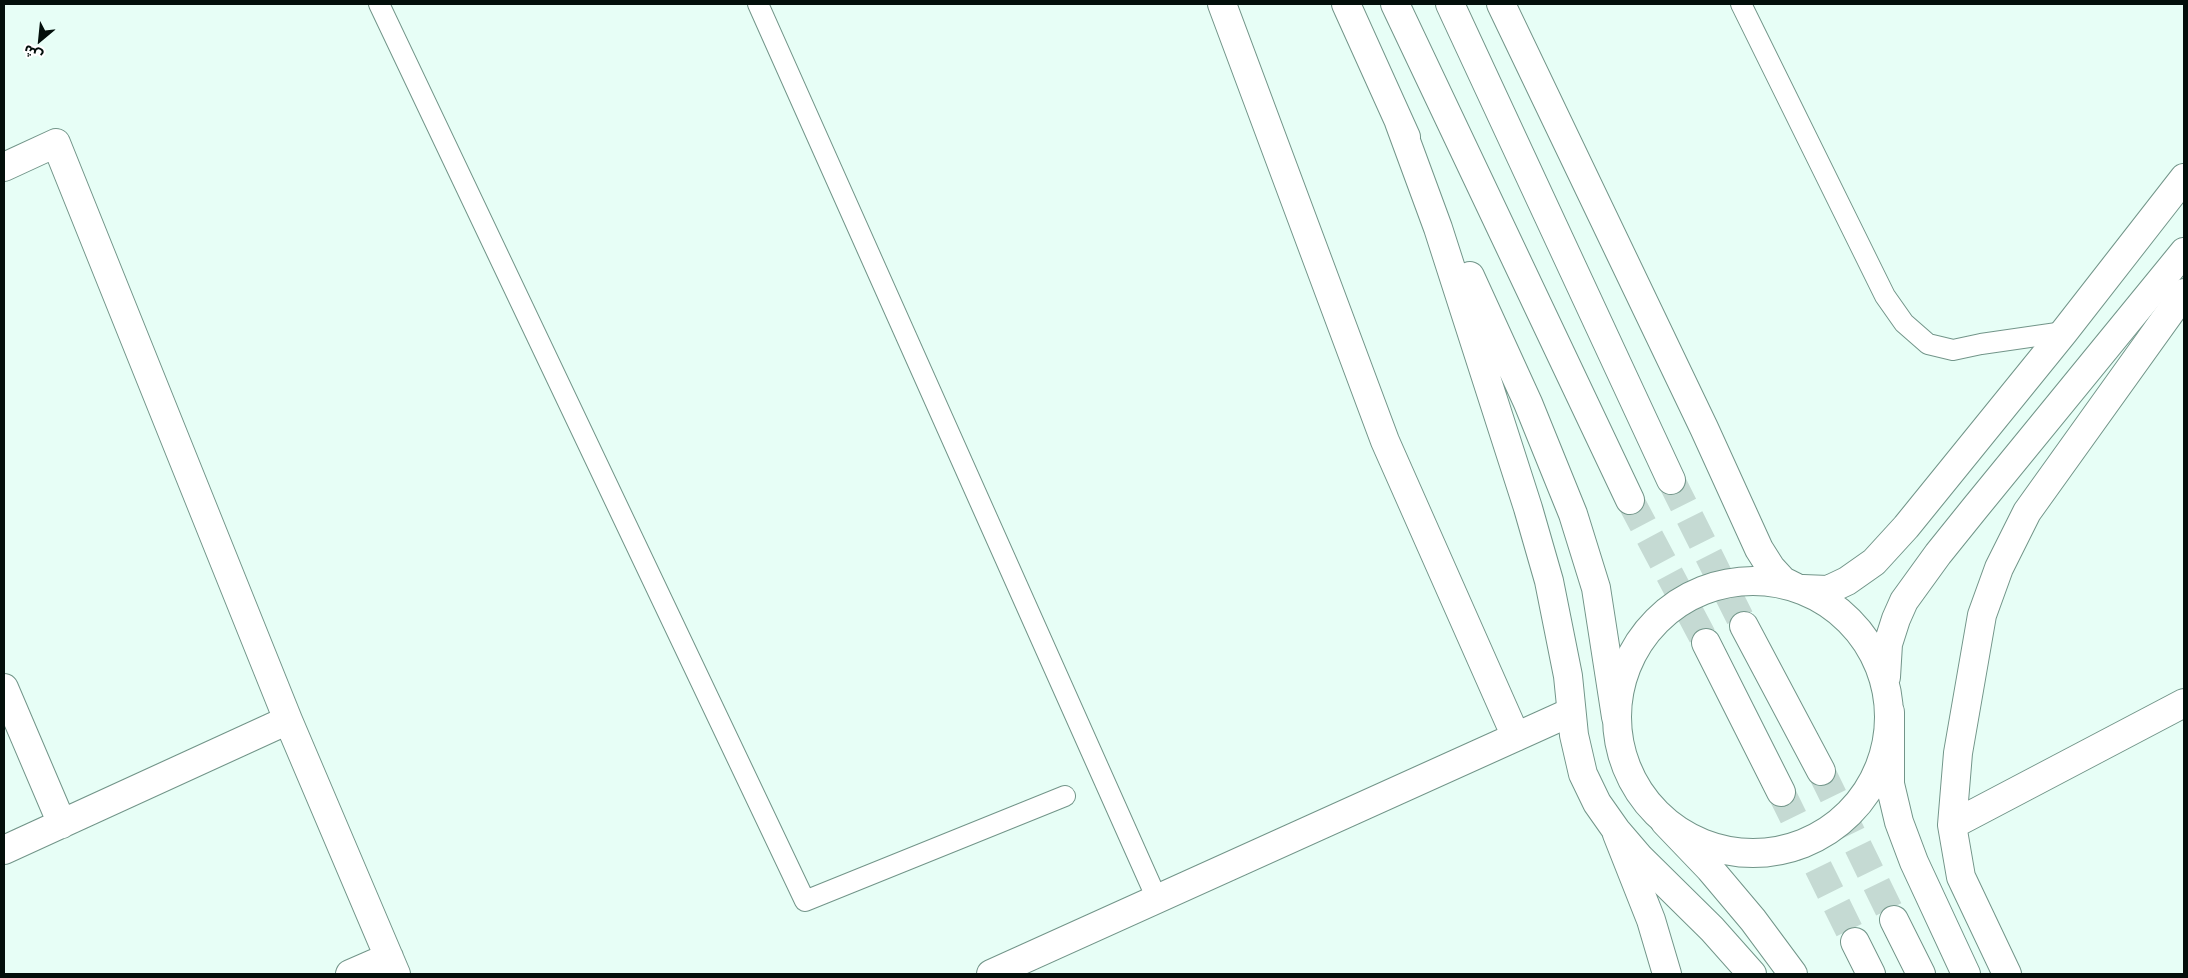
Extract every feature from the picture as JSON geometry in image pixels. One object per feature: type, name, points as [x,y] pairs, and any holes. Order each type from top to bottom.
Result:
[{"type":"main road","points":[[1222,4],[1385,441],[1516,737]]},
{"type":"main road","points":[[1346,4],[1528,403],[1573,514],[1596,588],[1622,756],[1638,792],[1710,869],[1754,920],[1793,974]]},
{"type":"main road","points":[[1395,4],[1630,500]]},
{"type":"main road","points":[[1450,4],[1671,480]]},
{"type":"main road","points":[[1501,4],[1700,419],[1759,549],[1771,568],[1783,581],[1821,598],[1851,621],[1873,652],[1885,681],[1890,712],[1890,784],[1899,822],[1914,862],[1966,974]]},
{"type":"main road","points":[[1399,122],[1438,228],[1528,508],[1549,581],[1568,676],[1571,712],[1583,774],[1597,803],[1616,830],[1640,858],[1712,929],[1752,974]]},
{"type":"main road","points":[[4,167],[56,143],[288,720],[392,965],[350,974]]},
{"type":"main road","points":[[1616,717],[1619,689],[1627,662],[1641,638],[1660,616],[1682,600],[1708,587],[1735,581],[1764,580],[1799,588],[1828,590],[1847,581],[1874,562],[1906,527],[2064,332],[2184,178]]},
{"type":"main road","points":[[1885,681],[1888,644],[1904,602],[1938,554],[2184,252]]},
{"type":"main road","points":[[2008,974],[1961,877],[1952,825],[1958,753],[1982,614],[1998,568],[2027,512],[2184,293]]},
{"type":"main road","points":[[1744,626],[1821,771]]},
{"type":"main road","points":[[1706,643],[1781,792]]},
{"type":"main road","points":[[4,688],[62,824]]},
{"type":"main road","points":[[1952,825],[2184,703]]},
{"type":"main road","points":[[991,974],[1571,712]]},
{"type":"main road","points":[[1665,822],[1695,841],[1729,852],[1764,854],[1799,846],[1831,830],[1857,807],[1877,777],[1888,744],[1890,712]]},
{"type":"main road","points":[[4,850],[288,720]]},
{"type":"main road","points":[[1616,830],[1651,920],[1667,974]]},
{"type":"main road","points":[[1894,920],[1921,974]]},
{"type":"main road","points":[[1855,942],[1871,974]]},
{"type":"lane","points":[[379,4],[805,901],[1065,796]]},
{"type":"lane","points":[[758,4],[1157,900]]},
{"type":"lane","points":[[1741,4],[1885,296],[1904,323],[1928,344],[1953,350],[2064,332]]},
{"type":"tunnel","points":[[1671,480],[1744,626]]},
{"type":"tunnel","points":[[1630,500],[1706,643]]},
{"type":"tunnel","points":[[1821,771],[1894,920]]},
{"type":"tunnel","points":[[1781,792],[1855,942]]}]
